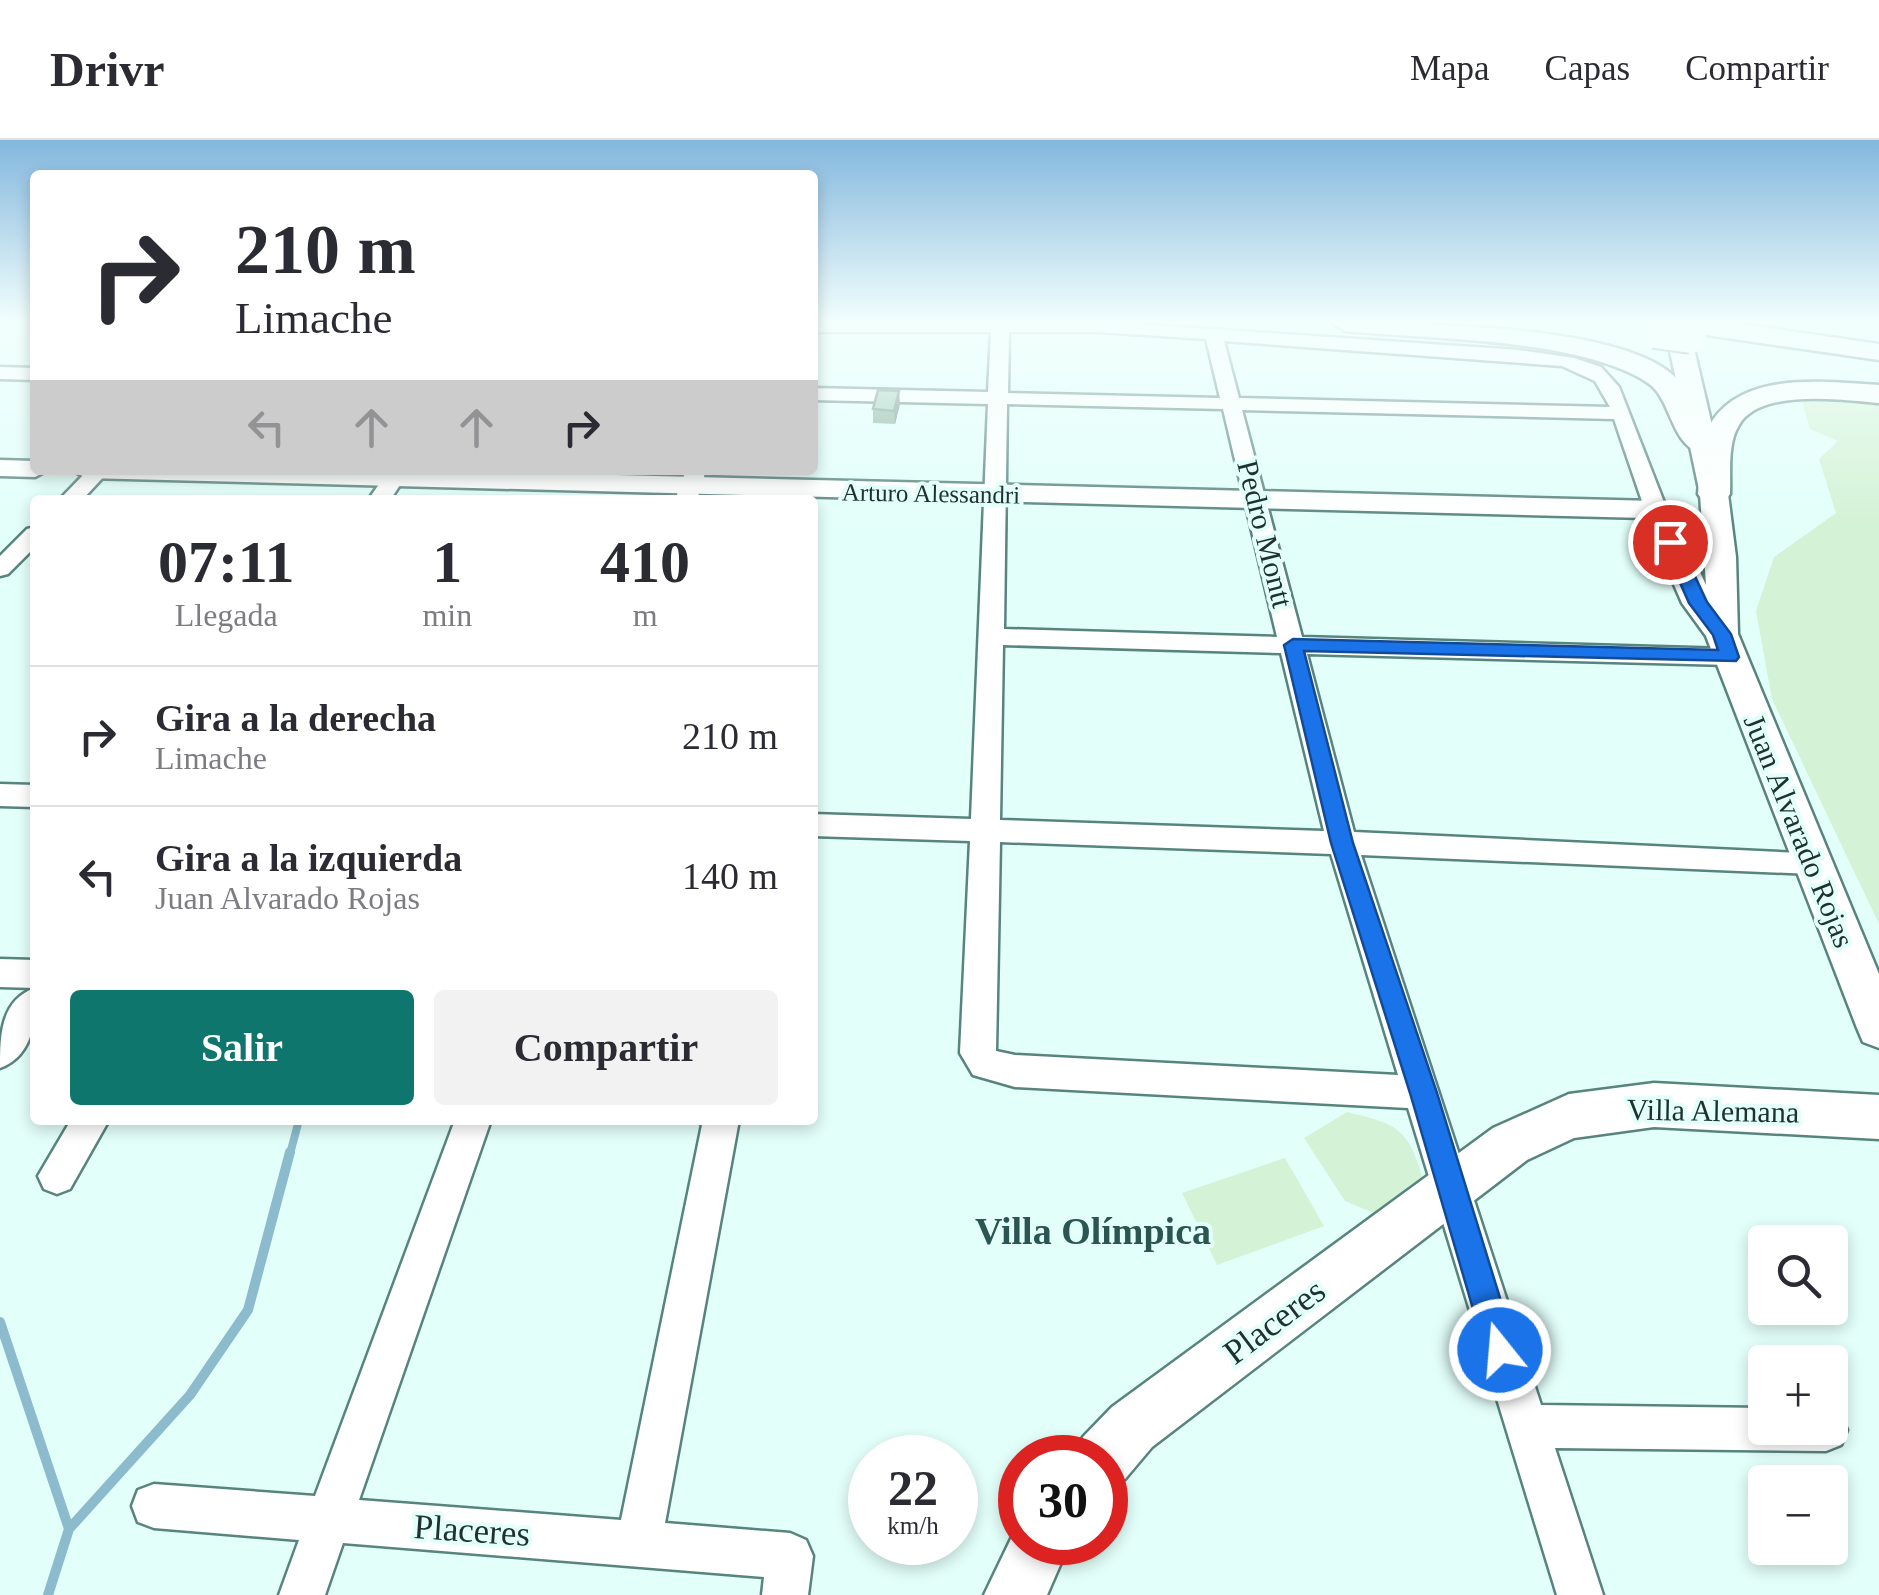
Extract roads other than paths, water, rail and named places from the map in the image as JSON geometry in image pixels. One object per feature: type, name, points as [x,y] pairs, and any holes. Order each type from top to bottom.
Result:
[{"type":"highway","points":[[1669,391],[1688,428],[1702,444]]},
{"type":"highway","points":[[1714,494],[1721,429],[1738,408],[1770,395],[1798,391],[1879,394]]},
{"type":"main road","name":"Juan Alvarado Rojas","points":[[1691,391],[1714,494],[1726,646]]},
{"type":"main road","points":[[0,468],[30,468]]},
{"type":"main road","name":"Arturo Alessandri","points":[[212,475],[391,483],[691,486],[1656,510]]},
{"type":"main road","name":"Juan Alvarado Rojas","points":[[1656,510],[1698,603],[1726,646],[1879,1028]]},
{"type":"main road","name":"Villa Alemana","points":[[1450,1189],[1510,1144],[1568,1116],[1654,1105],[1879,1117]]},
{"type":"main road","name":"Placeres","points":[[1125,1435],[1450,1189]]},
{"type":"main road","points":[[1015,1595],[1029,1565]]},
{"type":"street","points":[[998,391],[978,1053],[985,1064],[1015,1071],[1424,1093]]},
{"type":"street","name":"Pedro Montt","points":[[1228,391],[1342,843],[1580,1595]]},
{"type":"street","name":"Juan Alvarado Rojas","points":[[1610,391],[1656,510]]},
{"type":"street","points":[[818,394],[1620,412]]},
{"type":"street","points":[[75,495],[95,475]]},
{"type":"street","points":[[0,568],[30,539]]},
{"type":"street","points":[[989,636],[1293,645],[1726,646]]},
{"type":"street","points":[[0,795],[30,796]]},
{"type":"street","points":[[818,825],[1812,862]]},
{"type":"street","points":[[0,973],[30,974]]},
{"type":"street","points":[[14,1048],[30,1013]]},
{"type":"street","points":[[57,1176],[88,1125]]},
{"type":"street","points":[[302,1595],[471,1125]]},
{"type":"street","points":[[639,1542],[721,1125]]},
{"type":"street","points":[[1524,1426],[1748,1429]]},
{"type":"street","name":"Placeres","points":[[154,1506],[639,1542],[788,1575]]},
{"type":"waterway","points":[[290,1154],[298,1125]]},
{"type":"waterway","points":[[69,1529],[190,1395],[248,1310],[290,1152]]},
{"type":"waterway","points":[[0,1322],[69,1529]]},
{"type":"waterway","points":[[48,1595],[69,1529]]},
{"type":"district","name":"Villa Olímpica","points":[[1093,1231]]}]
